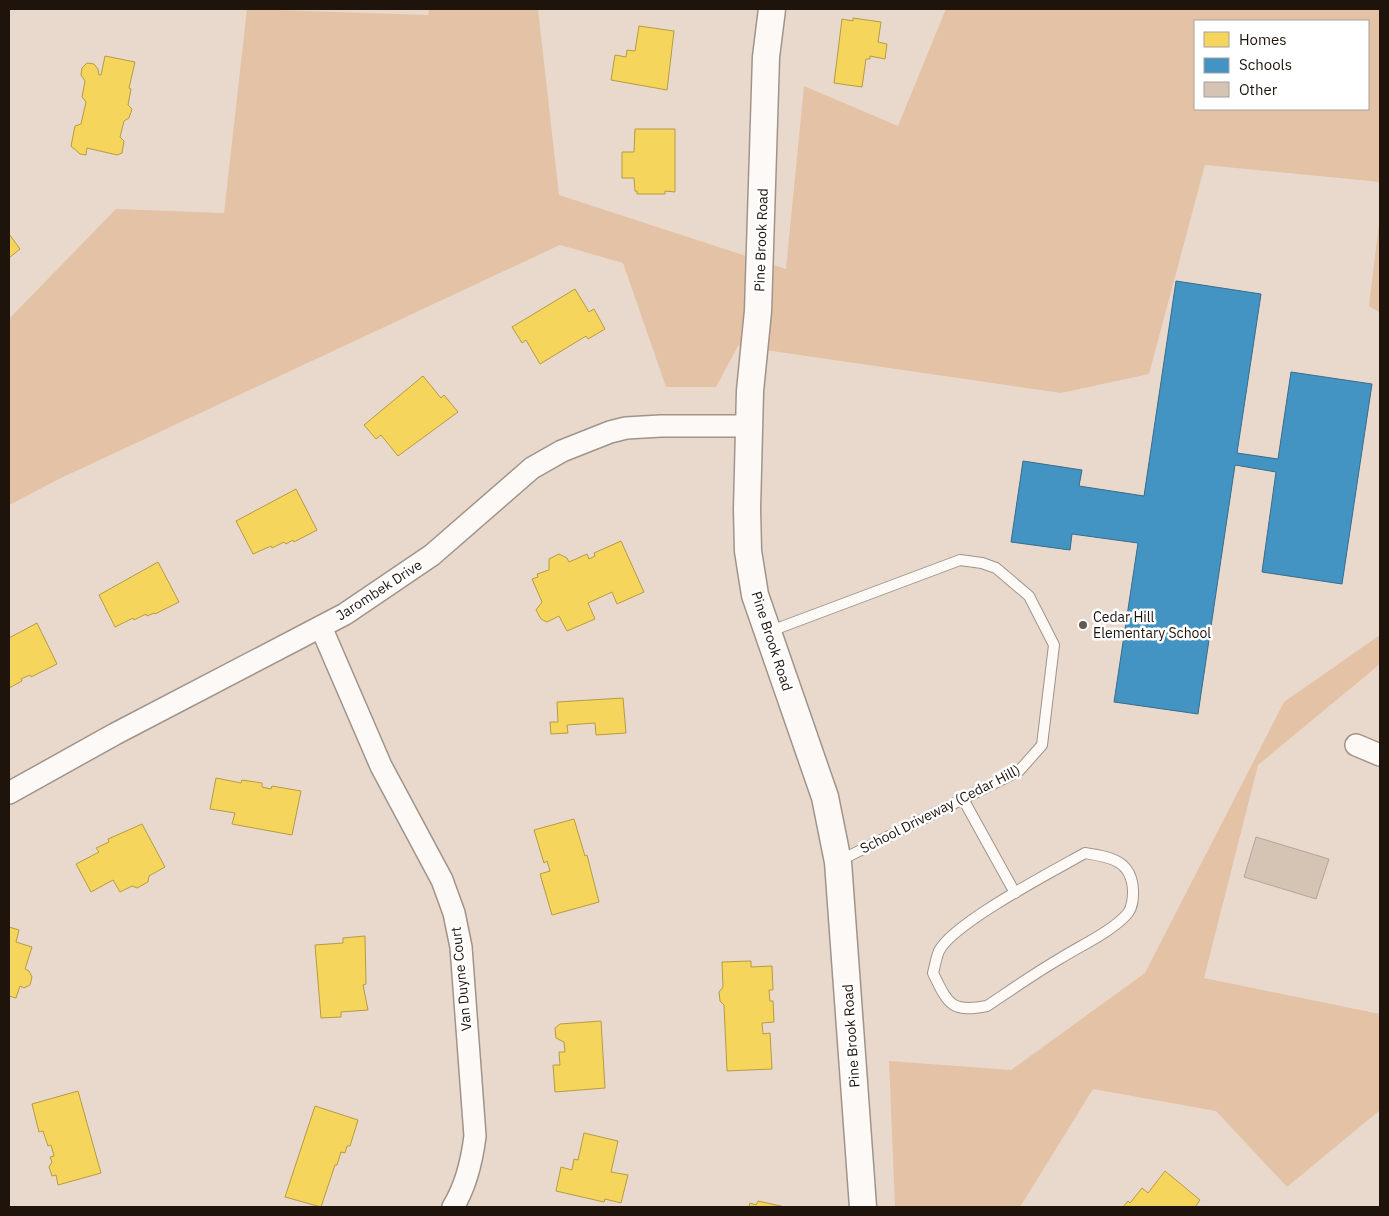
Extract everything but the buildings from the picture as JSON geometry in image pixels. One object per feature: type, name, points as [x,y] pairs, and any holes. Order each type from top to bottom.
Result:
[{"type":"street","name":"Pine Brook Road","points":[[772,9],[766,57],[758,311],[749,426],[748,551],[754,595],[825,797],[838,862],[863,1207]]},
{"type":"street","name":"Jarombek Drive","points":[[9,793],[115,734],[346,614],[432,555],[532,468],[562,451],[610,432],[626,428],[749,426]]},
{"type":"street","name":"Van Duyne Court","points":[[321,627],[381,766],[442,880],[454,913],[461,946],[476,1136],[464,1186],[454,1207]]},
{"type":"street","points":[[1356,744],[1380,755]]},
{"type":"lane","name":"School Driveway (Cedar Hill)","points":[[767,632],[960,560],[982,563],[996,568],[1029,596],[1054,645],[1042,745],[1019,771],[838,862]]},
{"type":"lane","points":[[963,799],[1015,893]]},
{"type":"lane","points":[[1085,853],[1111,857],[1122,862],[1129,872],[1133,901],[1128,912],[1103,932],[987,1006],[966,1010],[952,1005],[942,992],[933,973],[940,950],[961,928],[1015,893],[1085,853]]},
{"type":"shaded area","points":[[247,9],[428,15],[429,9],[538,9],[559,195],[786,269],[804,86],[898,126],[946,9],[1380,9],[1380,182],[1205,165],[1149,374],[1061,393],[738,346],[716,387],[666,387],[623,263],[560,245],[61,478],[9,505],[9,319],[116,209],[224,213]]},
{"type":"shaded area","points":[[1380,215],[1380,313],[1369,306]]},
{"type":"shaded area","points":[[1380,635],[1380,664],[1258,765],[1204,978],[1380,1014],[1380,1110],[1287,1187],[1216,1111],[1093,1089],[1020,1207],[895,1207],[889,1061],[1011,1070],[1145,973],[1284,702]]},
{"type":"place","name":"Cedar Hill Elementary School","points":[[1083,625]]}]
